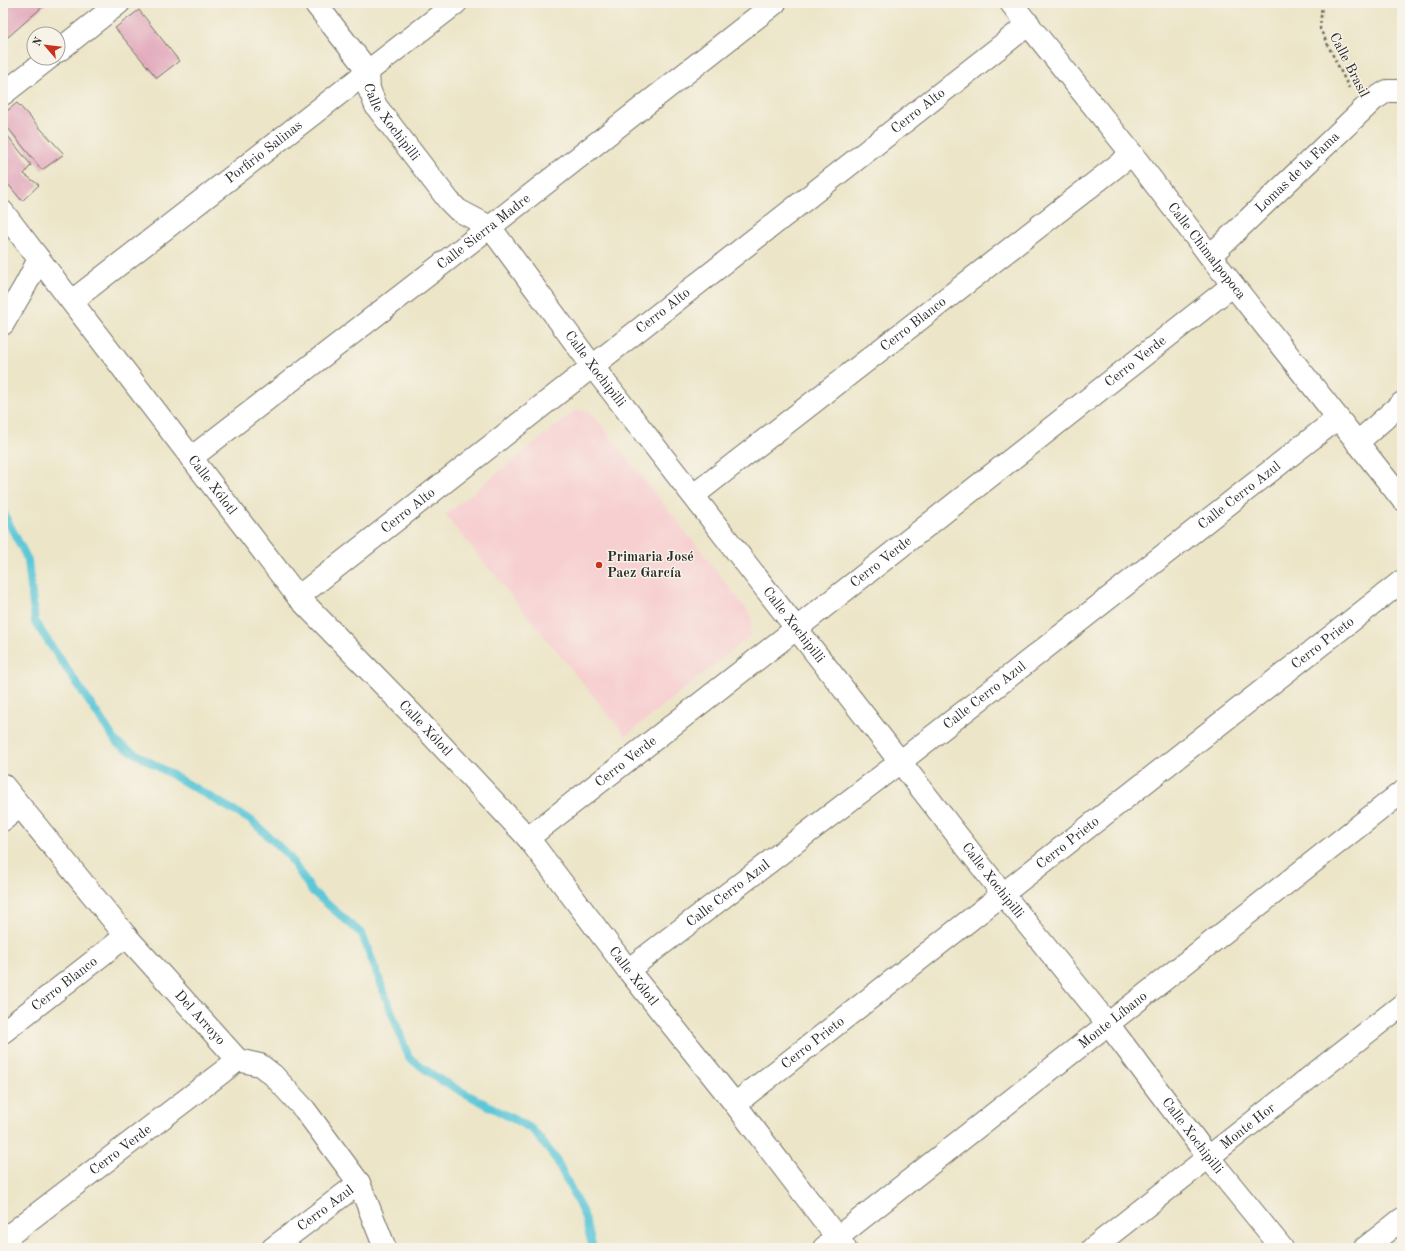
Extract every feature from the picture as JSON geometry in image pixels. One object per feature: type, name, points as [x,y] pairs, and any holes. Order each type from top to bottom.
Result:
[{"type":"street","points":[[66,45],[119,3]]},
{"type":"street","name":"Calle Xochipilli","points":[[314,3],[368,71],[369,89],[376,106],[449,201],[458,210],[490,227],[593,366],[900,762],[1003,894],[1108,1024],[1209,1158],[1282,1248]]},
{"type":"street","name":"Porfirio Salinas","points":[[72,301],[456,3]]},
{"type":"street","name":"Calle Sierra Madre","points":[[191,458],[490,227],[775,3]]},
{"type":"street","name":"Calle Chimalpopoca","points":[[1011,3],[1132,154],[1210,256],[1402,499]]},
{"type":"street","name":"Cerro Alto","points":[[298,598],[1029,24]]},
{"type":"street","points":[[3,94],[39,66]]},
{"type":"street","name":"Lomas de la Fama","points":[[1210,256],[1373,100],[1394,91]]},
{"type":"street","name":"Cerro Blanco","points":[[694,495],[1132,154]]},
{"type":"street","name":"Calle Xólotl","points":[[3,212],[298,598],[413,715],[528,838],[628,970],[735,1104],[835,1245]]},
{"type":"street","points":[[3,324],[39,259]]},
{"type":"street","name":"Cerro Verde","points":[[528,838],[1233,285]]},
{"type":"street","points":[[1357,443],[1402,403]]},
{"type":"street","name":"Calle Cerro Azul","points":[[628,970],[900,762],[1338,418]]},
{"type":"street","name":"Cerro Prieto","points":[[735,1104],[1402,581]]},
{"type":"street","name":"Del Arroyo","points":[[3,785],[126,936],[238,1060]]},
{"type":"street","name":"Monte Líbano","points":[[835,1245],[1108,1024],[1402,792]]},
{"type":"street","points":[[3,820],[20,806]]},
{"type":"street","name":"Cerro Blanco","points":[[3,1032],[126,936]]},
{"type":"street","name":"Monte Hor","points":[[1093,1248],[1402,1005]]},
{"type":"street","points":[[238,1060],[260,1065],[273,1075],[305,1110],[359,1182],[385,1248]]},
{"type":"street","name":"Cerro Verde","points":[[3,1240],[238,1060]]},
{"type":"street","name":"Cerro Azul","points":[[273,1248],[359,1182]]},
{"type":"street","points":[[1366,1248],[1402,1219]]},
{"type":"path","name":"Calle Brasil","points":[[1322,3],[1320,29],[1361,112]]},
{"type":"shaded area","name":"Primaria José Paez García","points":[[576,410],[590,411],[752,616],[750,636],[626,736],[445,515]]},
{"type":"building","points":[[3,3],[47,3],[8,37],[3,31]]},
{"type":"building","points":[[139,10],[179,61],[157,78],[115,28]]},
{"type":"building","points":[[17,103],[64,154],[42,170],[3,122],[3,114]]},
{"type":"building","points":[[3,130],[31,165],[24,174],[39,185],[22,201],[3,178]]},
{"type":"waterway","points":[[3,512],[28,560],[35,622],[117,743],[252,821],[288,855],[312,891],[362,934],[409,1058],[442,1081],[532,1129],[556,1159],[584,1215],[593,1248]]},
{"type":"place","name":"Primaria José Paez García","points":[[599,565]]}]
